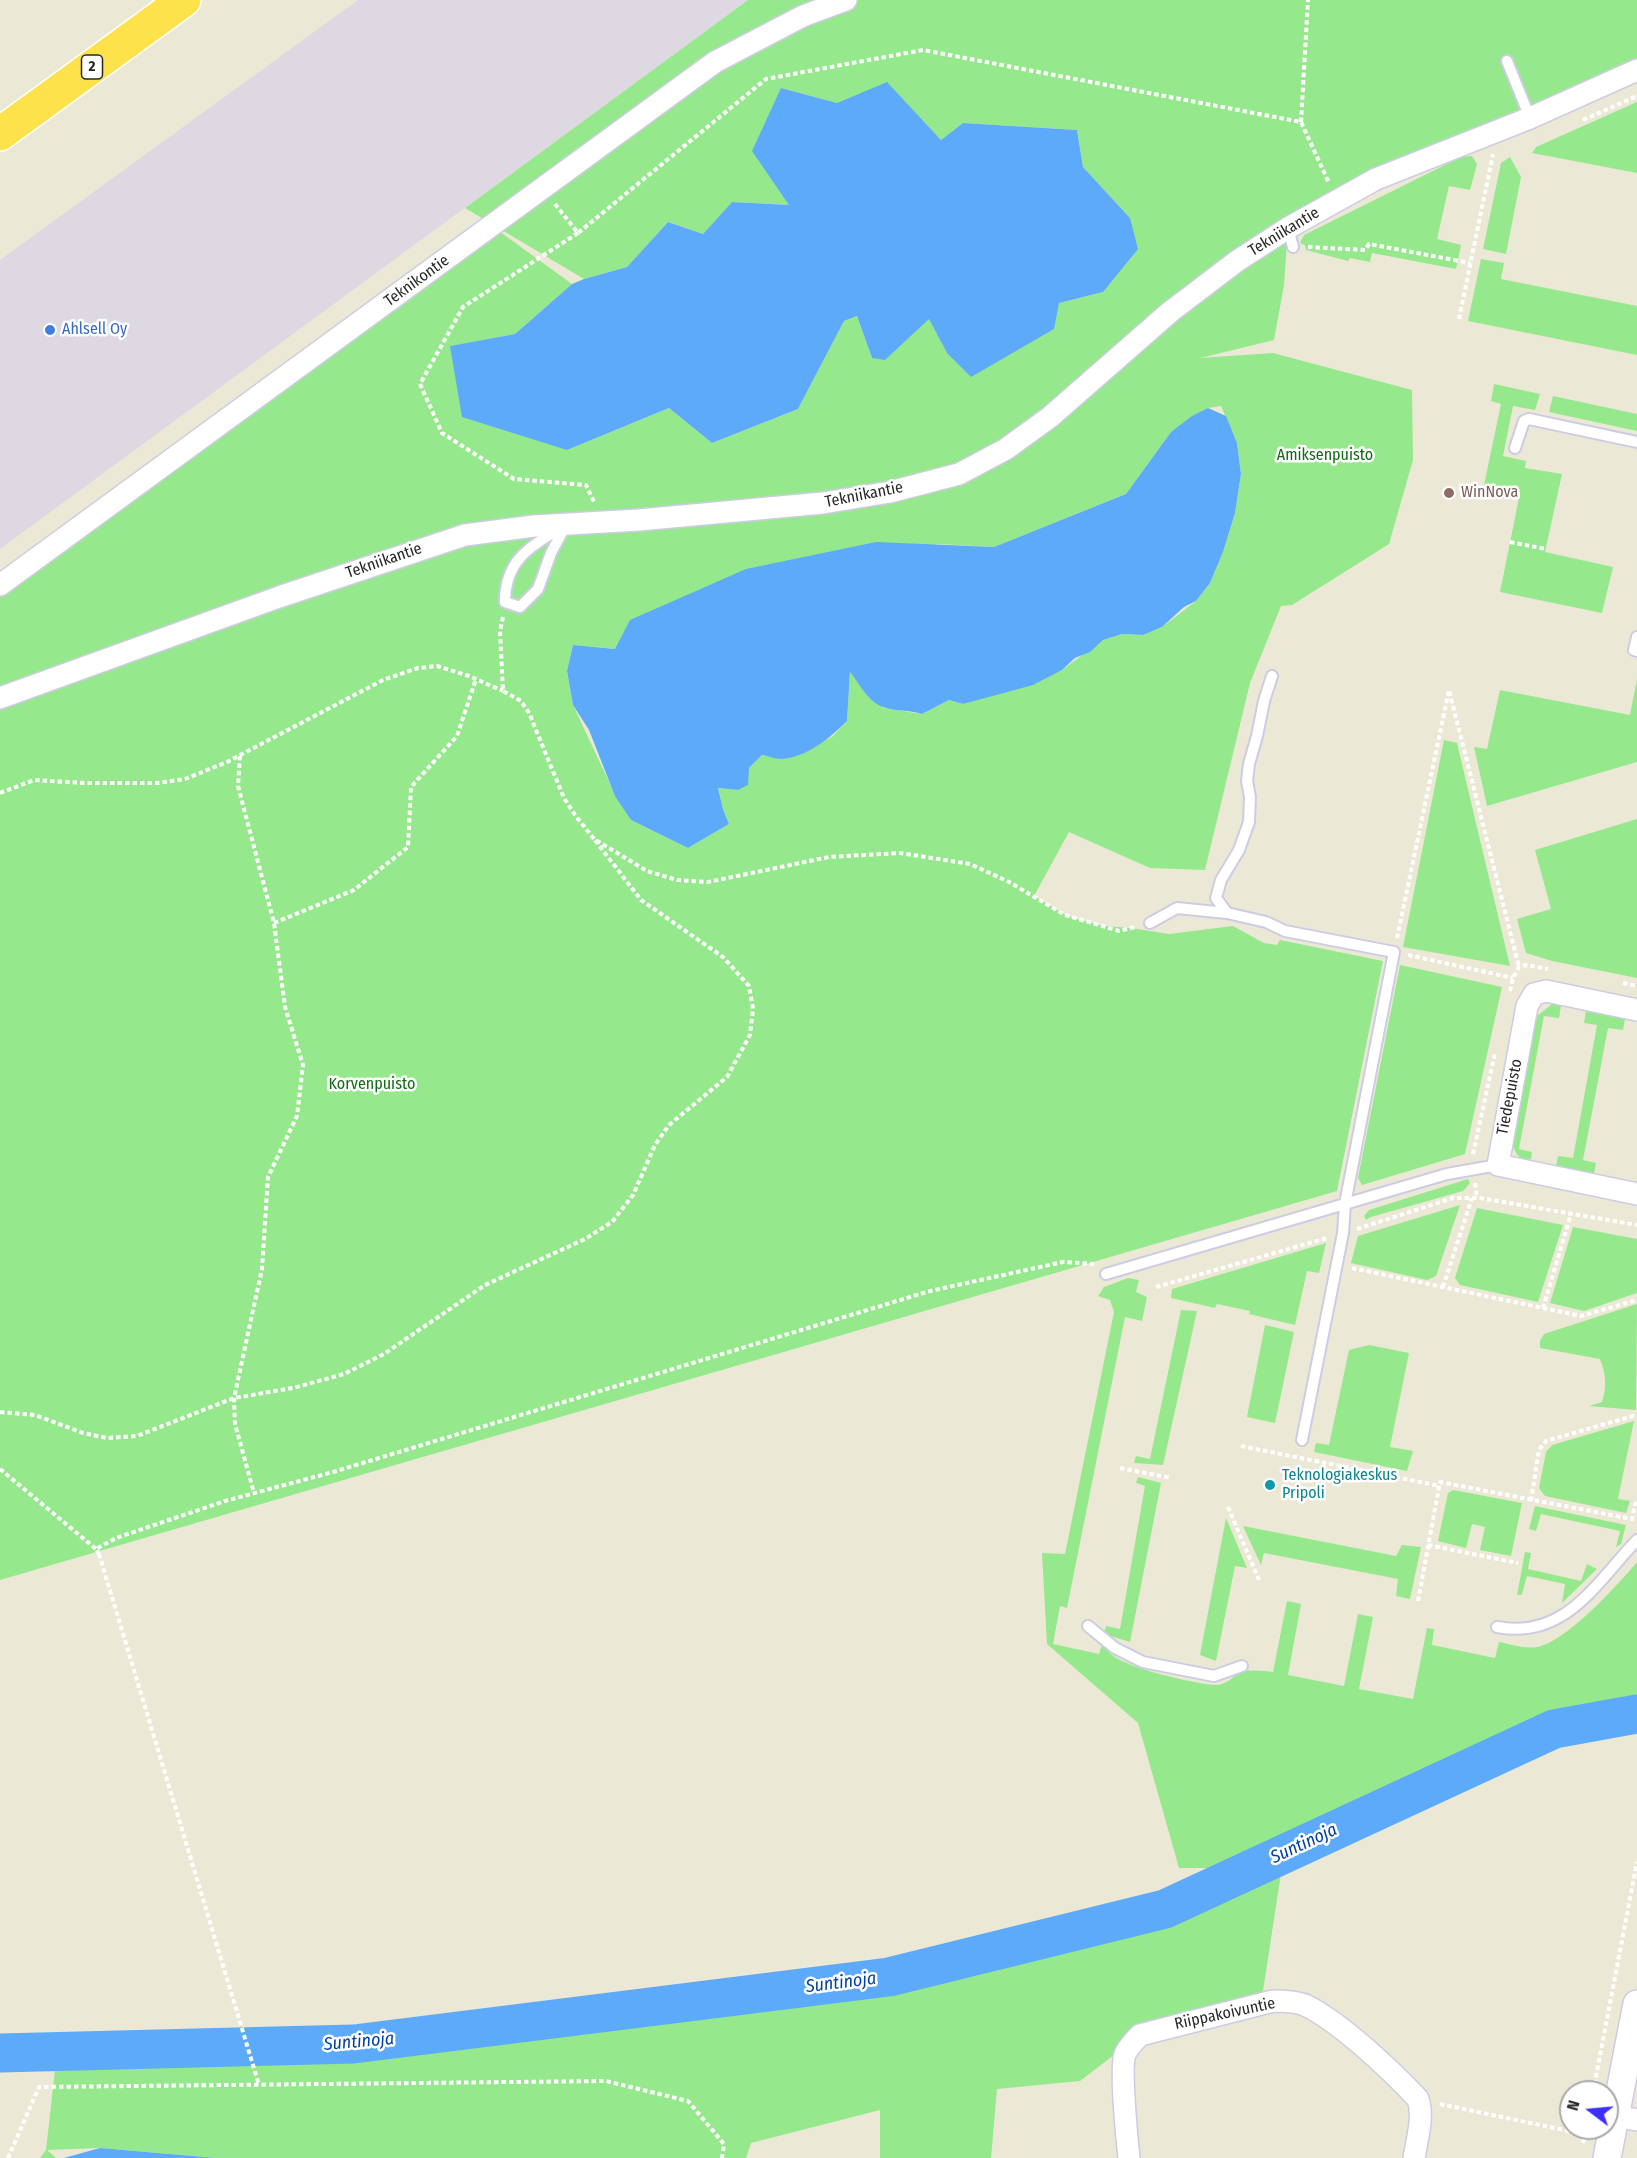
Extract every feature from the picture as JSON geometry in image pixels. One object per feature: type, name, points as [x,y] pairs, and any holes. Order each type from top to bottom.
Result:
[{"type":"highway","name":"2","points":[[0,134],[184,0]]},
{"type":"street","name":"Teknikontie","points":[[0,585],[715,62],[803,16],[846,0]]},
{"type":"street","name":"Tekniikantie","points":[[0,698],[279,597],[465,535],[534,526],[824,503],[890,492],[959,474],[1006,449],[1050,417],[1170,312],[1237,261],[1290,237],[1336,201],[1376,178],[1530,118],[1637,70]]},
{"type":"street","name":"Tiedepuisto","points":[[1498,1165],[1527,1006],[1534,994],[1546,991],[1637,1010]]},
{"type":"street","points":[[1498,1165],[1637,1194]]},
{"type":"street","name":"Riippakoivuntie","points":[[1129,2158],[1124,2056],[1131,2044],[1140,2035],[1273,2001],[1290,2001],[1304,2005],[1336,2025],[1418,2099]]},
{"type":"street","points":[[1607,2158],[1626,2118],[1637,2004]]},
{"type":"street","points":[[1414,2158],[1420,2124],[1421,2107],[1418,2099]]},
{"type":"lane","points":[[1507,61],[1530,118]]},
{"type":"lane","points":[[1515,448],[1524,421],[1529,419],[1637,442]]},
{"type":"lane","points":[[566,525],[551,554],[538,589],[520,607],[506,602],[506,589],[512,570],[527,549],[566,525]]},
{"type":"lane","points":[[1637,637],[1634,650],[1637,651]]},
{"type":"lane","points":[[1227,913],[1216,898],[1221,880],[1239,850],[1249,822],[1250,797],[1247,781],[1249,764],[1272,676]]},
{"type":"lane","points":[[1150,922],[1177,908],[1227,913],[1266,922],[1285,931],[1394,952],[1346,1204],[1343,1233],[1335,1264],[1302,1440]]},
{"type":"lane","points":[[1106,1274],[1447,1174],[1498,1165]]},
{"type":"lane","points":[[1497,1627],[1537,1628],[1563,1617],[1594,1589],[1637,1540]]},
{"type":"lane","points":[[1088,1626],[1115,1648],[1143,1662],[1214,1676],[1242,1666]]},
{"type":"path","points":[[1308,0],[1301,122],[1336,201]]},
{"type":"path","points":[[603,522],[586,485],[513,479],[442,433],[420,384],[463,307],[578,233],[766,79],[923,50],[1301,122]]},
{"type":"path","points":[[1576,123],[1637,96]]},
{"type":"path","points":[[1459,319],[1493,152],[1501,151]]},
{"type":"path","points":[[543,189],[578,233]]},
{"type":"path","points":[[1290,237],[1365,250],[1369,244],[1470,263]]},
{"type":"path","points":[[1510,542],[1546,549]]},
{"type":"path","points":[[503,691],[500,631],[506,602]]},
{"type":"path","points":[[0,793],[34,780],[159,783],[185,779],[240,756],[400,673],[437,666],[476,679],[520,701],[529,713],[564,798],[575,815],[641,900],[723,957],[749,986],[753,1009],[750,1035],[727,1077],[669,1125],[655,1145],[633,1195],[612,1222],[585,1239],[485,1285],[384,1354],[344,1374],[293,1388],[234,1398],[137,1436],[107,1438],[83,1433],[35,1415],[0,1412]]},
{"type":"path","points":[[274,922],[354,890],[408,847],[411,787],[457,736],[476,679]]},
{"type":"path","points":[[1513,978],[1394,952],[1449,690],[1519,967]]},
{"type":"path","points":[[240,756],[238,786],[274,922],[285,1007],[303,1065],[297,1116],[268,1177],[262,1269],[234,1398],[236,1424],[254,1493]]},
{"type":"path","points":[[594,839],[647,871],[677,880],[708,882],[829,856],[900,853],[970,864],[1009,882],[1065,915],[1119,931],[1150,922]]},
{"type":"path","points":[[1156,1287],[1343,1233],[1453,1198],[1473,1198],[1637,1225]]},
{"type":"path","points":[[1443,1287],[1473,1198]]},
{"type":"path","points":[[1543,1308],[1571,1214]]},
{"type":"path","points":[[96,1549],[116,1538],[254,1493],[333,1472],[930,1291],[1063,1262],[1129,1267]]},
{"type":"path","points":[[1335,1264],[1581,1316],[1637,1300]]},
{"type":"path","points":[[1530,1501],[1539,1450],[1546,1441],[1633,1416],[1637,1417]]},
{"type":"path","points":[[1241,1446],[1440,1486]]},
{"type":"path","points":[[1120,1468],[1171,1479]]},
{"type":"path","points":[[0,1469],[96,1549],[259,2085]]},
{"type":"path","points":[[1418,1600],[1440,1482],[1632,1519],[1637,1503]]},
{"type":"path","points":[[1228,1507],[1259,1580]]},
{"type":"path","points":[[1428,1545],[1518,1563]]},
{"type":"path","points":[[1595,2080],[1637,1862]]},
{"type":"path","points":[[8,2158],[39,2087],[606,2081],[688,2101],[724,2144],[722,2158]]},
{"type":"path","points":[[1418,2099],[1559,2129]]},
{"type":"shaded area","points":[[358,0],[748,0],[0,549],[0,260]]},
{"type":"green space","name":"Korvenpuisto","points":[[748,0],[1637,0],[1637,69],[1288,228],[1284,285],[1274,340],[1200,358],[1273,353],[1412,390],[1413,460],[1389,544],[1292,605],[1281,606],[1250,683],[1205,870],[1150,868],[1069,832],[1034,896],[1069,917],[1103,926],[1169,934],[1233,926],[1264,943],[1277,945],[1280,940],[1383,961],[1337,1191],[0,1580],[0,573],[492,226],[572,284],[515,334],[451,346],[567,450],[669,408],[712,443],[798,409],[844,321],[857,316],[872,358],[929,318],[947,353],[1059,303],[1103,292],[1130,218],[1083,167],[1077,130],[963,123],[941,140],[887,83],[837,103],[781,88],[789,205],[732,202],[703,234],[668,222],[627,267],[584,279],[465,208]],"holes":[[[1221,406],[1237,443],[1241,474],[1235,513],[1223,552],[1210,583],[1196,601],[1162,627],[1143,635],[1122,634],[1103,640],[1062,670],[963,704],[949,700],[922,714],[884,708],[869,698],[850,671],[847,721],[832,737],[781,759],[762,755],[749,768],[738,790],[718,788],[729,824],[688,848],[631,820],[611,786],[573,705],[567,671],[573,645],[615,649],[938,544],[994,547],[1126,494],[1171,432],[1208,408]]]},
{"type":"green space","points":[[1637,102],[1637,173],[1532,153],[1536,147]]},
{"type":"green space","points":[[1472,156],[1477,164],[1470,190],[1449,186],[1437,239],[1461,245],[1456,269],[1372,253],[1370,262],[1350,258],[1348,261],[1306,250],[1305,245],[1300,243],[1304,235],[1461,157]]},
{"type":"green space","points":[[1510,157],[1521,177],[1506,254],[1483,249],[1501,163]]},
{"type":"green space","points":[[1481,259],[1504,263],[1501,279],[1637,306],[1637,355],[1468,321]]},
{"type":"green space","points":[[1494,384],[1540,394],[1535,410],[1513,406],[1503,456],[1526,461],[1525,468],[1562,474],[1545,552],[1613,567],[1602,613],[1500,592],[1520,493],[1484,485],[1501,404],[1491,401]]},
{"type":"green space","points":[[1553,396],[1637,414],[1637,431],[1549,412]]},
{"type":"green space","points":[[1637,679],[1637,762],[1487,806],[1474,747],[1487,749],[1500,690],[1630,715]]},
{"type":"green space","points":[[1444,740],[1457,743],[1510,966],[1403,947]]},
{"type":"green space","points":[[1637,819],[1637,978],[1552,961],[1526,953],[1517,919],[1551,909],[1535,850]]},
{"type":"green space","points":[[1400,965],[1502,987],[1465,1154],[1362,1185],[1358,1178]]},
{"type":"green space","points":[[1552,1004],[1561,1005],[1559,1018],[1544,1016],[1519,1149],[1532,1152],[1531,1159],[1527,1160],[1520,1158],[1512,1141],[1537,1016]]},
{"type":"green space","points":[[1586,1011],[1625,1019],[1623,1030],[1608,1028],[1583,1160],[1596,1163],[1594,1174],[1556,1167],[1558,1156],[1573,1158],[1597,1025],[1584,1023]]},
{"type":"green space","points":[[1468,1179],[1470,1183],[1463,1191],[1366,1220],[1364,1216],[1369,1210]]},
{"type":"green space","points":[[1460,1205],[1436,1276],[1427,1280],[1351,1263],[1358,1236]]},
{"type":"green space","points":[[1477,1208],[1563,1225],[1538,1302],[1460,1285],[1455,1278]]},
{"type":"green space","points":[[1573,1227],[1637,1239],[1637,1293],[1584,1311],[1550,1303]]},
{"type":"green space","points":[[1326,1243],[1319,1273],[1307,1271],[1295,1325],[1249,1314],[1250,1311],[1217,1304],[1215,1308],[1171,1298],[1172,1289]]},
{"type":"green space","points":[[1128,1278],[1139,1280],[1136,1292],[1147,1297],[1142,1321],[1125,1317],[1067,1608],[1060,1606],[1053,1644],[1099,1654],[1102,1644],[1116,1658],[1135,1666],[1185,1680],[1217,1685],[1227,1682],[1244,1671],[1273,1672],[1287,1601],[1301,1604],[1288,1675],[1344,1686],[1358,1614],[1373,1617],[1359,1689],[1413,1699],[1427,1628],[1434,1629],[1432,1645],[1495,1658],[1499,1642],[1515,1646],[1541,1646],[1565,1633],[1579,1622],[1606,1597],[1637,1562],[1637,1696],[1547,1718],[1210,1868],[1179,1868],[1138,1723],[1047,1644],[1042,1553],[1065,1554],[1114,1312],[1110,1300],[1098,1296],[1104,1287]]},
{"type":"green space","points":[[1637,1304],[1636,1410],[1589,1406],[1602,1402],[1604,1396],[1604,1370],[1600,1359],[1540,1348],[1540,1341],[1544,1334]]},
{"type":"green space","points":[[1181,1310],[1197,1311],[1163,1465],[1134,1463],[1136,1456],[1150,1459]]},
{"type":"green space","points":[[1265,1325],[1294,1332],[1275,1423],[1247,1417]]},
{"type":"green space","points":[[1369,1345],[1409,1353],[1390,1447],[1413,1451],[1407,1471],[1314,1452],[1316,1443],[1329,1445],[1349,1350]]},
{"type":"green space","points":[[1634,1421],[1618,1499],[1630,1501],[1626,1513],[1545,1496],[1539,1488],[1546,1452],[1552,1445]]},
{"type":"green space","points":[[1138,1477],[1161,1483],[1130,1642],[1104,1634],[1106,1626],[1120,1629],[1145,1486],[1136,1483]]},
{"type":"green space","points":[[1453,1490],[1522,1503],[1511,1556],[1480,1550],[1485,1527],[1472,1524],[1466,1548],[1438,1541],[1448,1493]]},
{"type":"green space","points":[[1535,1506],[1626,1525],[1621,1544],[1616,1547],[1620,1531],[1541,1514],[1536,1531],[1529,1529]]},
{"type":"green space","points":[[1226,1518],[1247,1568],[1235,1566],[1216,1661],[1200,1655]]},
{"type":"green space","points":[[1243,1526],[1396,1556],[1402,1545],[1421,1547],[1410,1599],[1396,1596],[1398,1579],[1264,1553],[1261,1565]]},
{"type":"green space","points":[[1525,1552],[1531,1553],[1528,1569],[1581,1581],[1587,1564],[1597,1569],[1562,1603],[1565,1584],[1527,1576],[1522,1594],[1517,1595]]},
{"type":"green space","points":[[1284,1854],[1261,2004],[1140,2035],[1080,2081],[997,2089],[991,2158],[880,2158],[880,2110],[751,2143],[746,2158],[216,2158],[99,2148],[47,2150],[56,2158],[40,2158],[46,2150],[57,2052],[354,2044],[888,1977],[1165,1909]]},
{"type":"water","points":[[887,82],[941,140],[963,123],[1077,130],[1083,167],[1130,218],[1138,249],[1103,292],[1059,303],[1054,329],[971,377],[947,353],[929,319],[885,360],[872,358],[857,316],[844,321],[798,409],[712,443],[669,408],[567,450],[462,417],[450,346],[515,334],[572,284],[627,267],[668,222],[703,234],[732,202],[789,205],[752,151],[781,88],[837,103]]},
{"type":"water","points":[[1208,408],[1226,416],[1237,443],[1241,474],[1235,513],[1223,552],[1210,583],[1196,601],[1184,607],[1162,627],[1143,635],[1122,634],[1103,640],[1090,652],[1075,658],[1062,670],[1033,685],[963,704],[949,700],[922,714],[877,704],[850,672],[847,721],[833,734],[817,746],[790,758],[779,759],[762,755],[749,768],[748,785],[738,790],[718,788],[729,824],[688,848],[631,820],[615,796],[589,730],[573,705],[567,671],[573,645],[615,649],[630,620],[746,569],[876,542],[994,547],[1126,494],[1171,432],[1192,416]]},
{"type":"water","points":[[100,2148],[216,2158],[64,2158]]},
{"type":"waterway","name":"Suntinoja","points":[[0,2053],[354,2044],[889,1977],[1165,1909],[1554,1729],[1637,1714]]},
{"type":"place","name":"Ahlsell Oy","points":[[50,330]]},
{"type":"place","name":"WinNova","points":[[1449,493]]},
{"type":"place","name":"Teknologiakeskus Pripoli","points":[[1270,1485]]},
{"type":"park label","name":"Amiksenpuisto","points":[[1325,456]]}]
